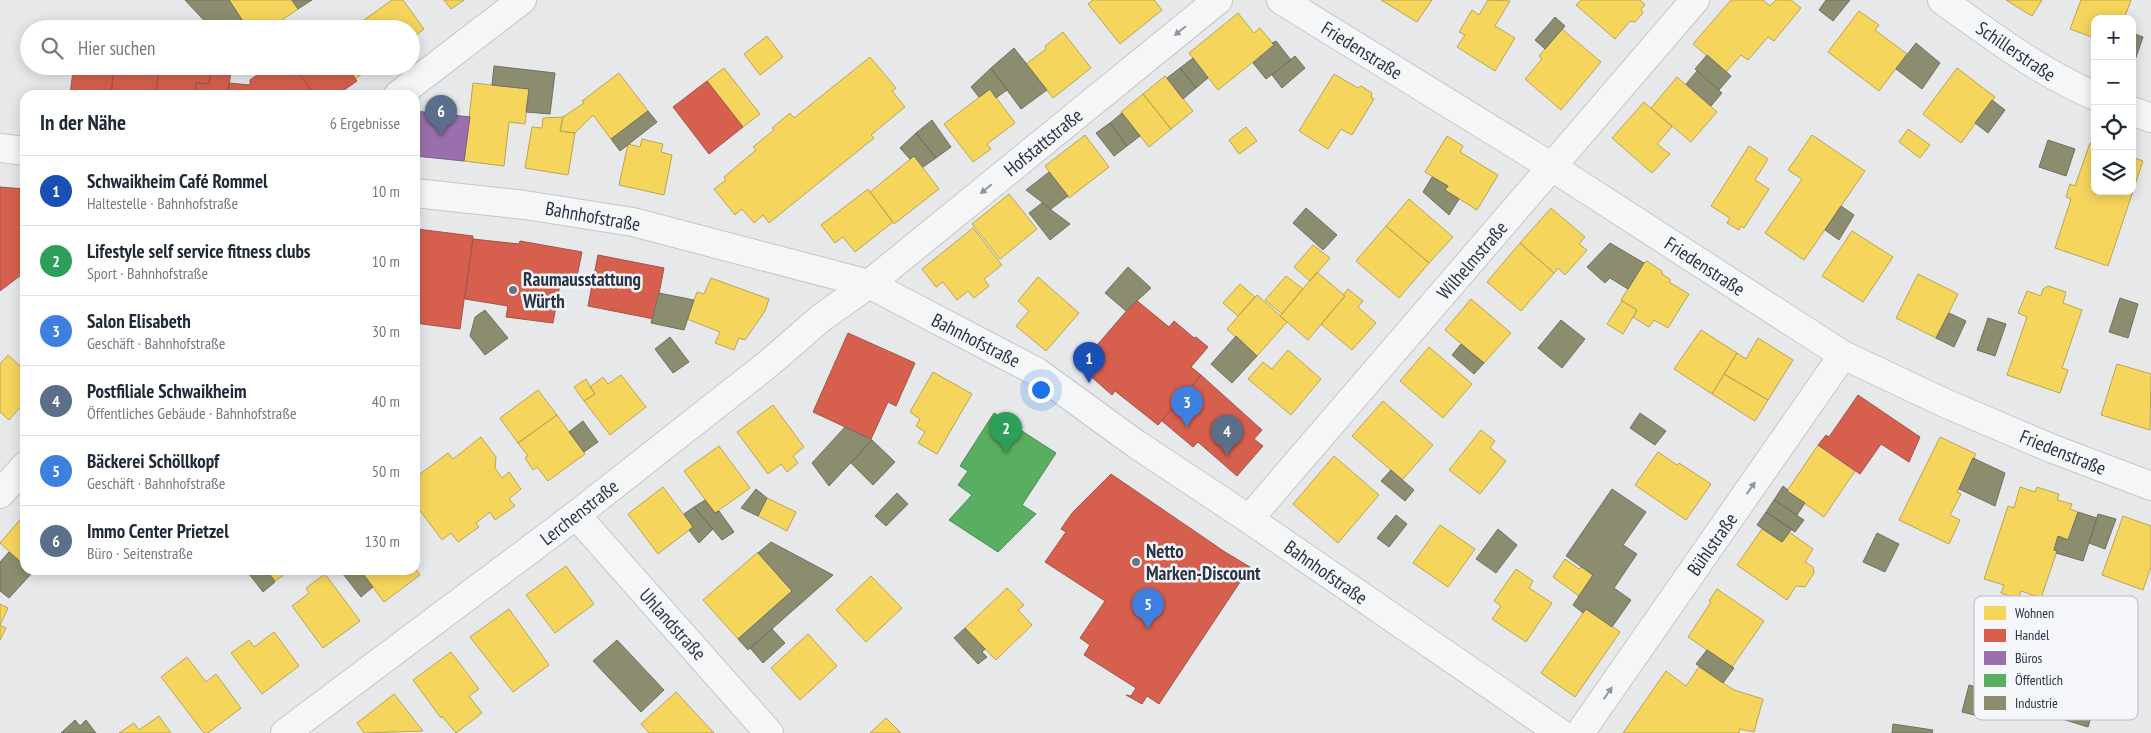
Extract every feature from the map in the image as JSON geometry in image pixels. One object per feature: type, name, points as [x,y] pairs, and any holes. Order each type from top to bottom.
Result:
[{"type":"street","points":[[405,90],[522,0]]},
{"type":"street","name":"Hofstattstraße","points":[[868,284],[1218,0]]},
{"type":"street","name":"Friedenstraße","points":[[1281,0],[1552,167],[1843,355],[1947,404],[2053,450],[2151,486]]},
{"type":"street","name":"Wilhelmstraße","points":[[1249,519],[1695,0]]},
{"type":"street","name":"Schillerstraße","points":[[1942,0],[2001,43],[2063,82],[2091,94]]},
{"type":"street","points":[[2136,112],[2151,118]]},
{"type":"street","points":[[0,148],[20,150]]},
{"type":"street","name":"Bahnhofstraße","points":[[420,194],[525,205],[633,222],[868,284],[1038,372],[1136,444],[1249,519],[1560,733]]},
{"type":"street","name":"Lerchenstraße","points":[[285,733],[576,515],[768,364],[821,318],[868,284]]},
{"type":"street","name":"Bühlstraße","points":[[1580,733],[1843,355]]},
{"type":"street","points":[[0,494],[20,472]]},
{"type":"street","name":"Uhlandstraße","points":[[576,515],[769,733]]},
{"type":"building: Wohnen","points":[[229,0],[292,0],[298,9],[282,20],[242,20]]},
{"type":"building: Wohnen","points":[[392,0],[403,0],[417,20],[364,20]]},
{"type":"building: Wohnen","points":[[444,0],[464,0],[451,9]]},
{"type":"building: Wohnen","points":[[1093,0],[1154,0],[1162,10],[1120,44],[1088,4]]},
{"type":"building: Wohnen","points":[[1381,0],[1432,0],[1417,22]]},
{"type":"building: Wohnen","points":[[1488,0],[1510,1],[1495,26],[1515,38],[1495,71],[1457,47],[1465,35],[1459,32],[1472,10],[1479,15]]},
{"type":"building: Wohnen","points":[[1581,0],[1640,0],[1645,5],[1641,9],[1643,13],[1635,22],[1630,21],[1615,39],[1576,5]]},
{"type":"building: Wohnen","points":[[1731,0],[1763,0],[1770,6],[1776,0],[1791,0],[1801,8],[1774,41],[1768,37],[1748,60],[1741,55],[1726,72],[1693,44]]},
{"type":"building: Wohnen","points":[[2006,0],[2042,0],[2032,16]]},
{"type":"building: Wohnen","points":[[2081,0],[2131,0],[2125,15],[2091,15],[2091,37],[2070,29]]},
{"type":"building: Wohnen","points":[[1859,11],[1879,25],[1875,30],[1907,54],[1879,91],[1828,52]]},
{"type":"building: Wohnen","points":[[1238,13],[1254,33],[1260,28],[1274,45],[1218,90],[1189,53]]},
{"type":"building: Wohnen","points":[[420,23],[424,29],[420,32]]},
{"type":"building: Wohnen","points":[[1562,29],[1601,62],[1561,110],[1525,79],[1542,59],[1539,56]]},
{"type":"building: Wohnen","points":[[1063,32],[1091,68],[1053,98],[1026,64],[1046,49],[1045,46]]},
{"type":"building: Wohnen","points":[[767,36],[783,57],[760,75],[744,54]]},
{"type":"building: Wohnen","points":[[870,57],[896,88],[892,91],[905,107],[871,135],[874,138],[769,223],[763,215],[754,223],[742,209],[735,215],[714,189],[726,180],[724,177],[756,150],[753,147],[774,130],[772,128],[790,113],[794,118]]},
{"type":"building: Wohnen","points":[[724,68],[760,114],[743,127],[707,81]]},
{"type":"building: Wohnen","points":[[1957,68],[1995,97],[1961,143],[1923,114]]},
{"type":"building: Wohnen","points":[[619,73],[648,111],[611,139],[593,115],[575,133],[560,131],[563,117],[584,103],[582,101]]},
{"type":"building: Wohnen","points":[[1334,74],[1358,88],[1361,86],[1372,93],[1371,97],[1374,99],[1352,135],[1341,129],[1328,149],[1299,131]]},
{"type":"building: Wohnen","points":[[352,75],[361,75],[355,79]]},
{"type":"building: Wohnen","points":[[1165,76],[1193,111],[1171,129],[1143,94]]},
{"type":"building: Wohnen","points":[[1677,77],[1717,112],[1691,142],[1651,108]]},
{"type":"building: Wohnen","points":[[473,83],[529,89],[525,124],[509,122],[504,166],[464,161]]},
{"type":"building: Wohnen","points":[[990,89],[1015,123],[987,144],[991,149],[973,162],[944,124]]},
{"type":"building: Wohnen","points":[[1143,94],[1171,129],[1149,147],[1121,112]]},
{"type":"building: Wohnen","points":[[1644,102],[1672,127],[1657,144],[1670,154],[1652,173],[1612,138]]},
{"type":"building: Wohnen","points":[[563,117],[560,131],[575,133],[568,175],[525,168],[532,127],[542,128],[543,118]]},
{"type":"building: Wohnen","points":[[1246,127],[1257,141],[1239,154],[1229,140]]},
{"type":"building: Wohnen","points":[[1908,129],[1930,145],[1920,158],[1899,142]]},
{"type":"building: Wohnen","points":[[1085,135],[1109,167],[1069,198],[1045,166]]},
{"type":"building: Wohnen","points":[[1812,135],[1865,171],[1804,260],[1765,233],[1802,179],[1788,170]]},
{"type":"building: Wohnen","points":[[1447,136],[1463,146],[1460,152],[1498,175],[1477,210],[1445,190],[1448,186],[1425,172]]},
{"type":"building: Wohnen","points":[[642,139],[663,144],[661,152],[672,155],[664,195],[619,185],[628,144],[640,147]]},
{"type":"building: Wohnen","points":[[2090,143],[2091,195],[2132,195],[2108,266],[2055,248],[2071,199],[2066,197],[2070,184],[2075,186]]},
{"type":"building: Wohnen","points":[[1749,146],[1768,159],[1755,180],[1769,189],[1744,228],[1741,226],[1739,230],[1727,223],[1730,218],[1711,206]]},
{"type":"building: Wohnen","points":[[914,156],[939,189],[894,224],[870,192]]},
{"type":"building: Wohnen","points":[[2136,158],[2143,161],[2136,182]]},
{"type":"building: Wohnen","points":[[868,189],[893,222],[855,252],[843,237],[835,243],[821,225]]},
{"type":"building: Wohnen","points":[[1009,194],[1037,229],[1000,259],[972,224]]},
{"type":"building: Wohnen","points":[[1409,199],[1453,237],[1429,263],[1386,226]]},
{"type":"building: Wohnen","points":[[1551,208],[1585,237],[1579,244],[1587,250],[1565,275],[1558,268],[1554,273],[1520,243]]},
{"type":"building: Wohnen","points":[[1386,226],[1429,263],[1399,298],[1356,261]]},
{"type":"building: Wohnen","points":[[973,228],[1002,265],[984,279],[989,286],[974,298],[968,291],[957,300],[943,282],[936,287],[922,269]]},
{"type":"building: Wohnen","points":[[1852,231],[1893,257],[1863,302],[1822,276]]},
{"type":"building: Wohnen","points":[[1520,243],[1554,273],[1521,311],[1487,282]]},
{"type":"building: Wohnen","points":[[1313,245],[1330,258],[1310,281],[1294,267]]},
{"type":"building: Wohnen","points":[[1647,261],[1662,271],[1662,274],[1671,280],[1669,282],[1689,294],[1668,328],[1654,320],[1649,327],[1633,317],[1637,310],[1621,300]]},
{"type":"building: Wohnen","points":[[1317,272],[1345,296],[1308,340],[1280,316]]},
{"type":"building: Wohnen","points":[[1918,274],[1958,294],[1936,338],[1896,318]]},
{"type":"building: Wohnen","points":[[1286,276],[1303,289],[1282,314],[1265,300]]},
{"type":"building: Wohnen","points":[[1038,277],[1079,313],[1046,351],[1016,326],[1029,311],[1018,301]]},
{"type":"building: Wohnen","points":[[711,278],[769,299],[765,311],[745,340],[739,338],[734,350],[715,343],[720,332],[687,319],[697,292],[704,294]]},
{"type":"building: Wohnen","points":[[1240,284],[1255,297],[1238,316],[1223,303]]},
{"type":"building: Wohnen","points":[[2048,286],[2066,292],[2063,303],[2082,310],[2062,368],[2068,370],[2060,393],[2007,375],[2027,317],[2018,313],[2027,291],[2041,296],[2043,289]]},
{"type":"building: Wohnen","points":[[1348,289],[1363,301],[1358,307],[1376,323],[1352,350],[1321,324],[1345,296],[1343,295]]},
{"type":"building: Wohnen","points":[[1257,295],[1287,322],[1257,356],[1227,329]]},
{"type":"building: Wohnen","points":[[1471,299],[1511,333],[1484,363],[1445,330]]},
{"type":"building: Wohnen","points":[[1622,301],[1637,310],[1623,334],[1607,324]]},
{"type":"building: Wohnen","points":[[1701,330],[1737,353],[1712,394],[1674,369]]},
{"type":"building: Wohnen","points":[[1758,338],[1793,360],[1768,400],[1724,374],[1737,353],[1746,359]]},
{"type":"building: Wohnen","points":[[1429,347],[1472,384],[1443,418],[1400,381]]},
{"type":"building: Wohnen","points":[[1288,350],[1321,379],[1291,415],[1248,379],[1263,362],[1272,369]]},
{"type":"building: Wohnen","points":[[8,355],[20,366],[20,408],[9,420],[0,412],[0,364]]},
{"type":"building: Wohnen","points":[[2117,364],[2151,374],[2150,430],[2101,415]]},
{"type":"building: Wohnen","points":[[933,372],[972,394],[937,454],[918,443],[925,432],[916,426],[920,419],[910,412]]},
{"type":"building: Wohnen","points":[[1724,374],[1768,400],[1755,421],[1712,394]]},
{"type":"building: Wohnen","points":[[621,375],[646,407],[610,435],[584,401],[595,394],[590,387],[603,377],[608,384]]},
{"type":"building: Wohnen","points":[[586,379],[595,394],[584,401],[574,387]]},
{"type":"building: Wohnen","points":[[538,390],[557,415],[518,443],[500,418]]},
{"type":"building: Wohnen","points":[[1383,401],[1433,445],[1402,480],[1352,436]]},
{"type":"building: Wohnen","points":[[773,405],[804,447],[793,456],[798,463],[787,472],[781,464],[768,474],[737,432]]},
{"type":"building: Wohnen","points":[[557,415],[585,454],[548,481],[537,467],[533,470],[525,458],[528,456],[518,443]]},
{"type":"building: Wohnen","points":[[1481,430],[1495,441],[1490,448],[1506,461],[1480,494],[1449,470]]},
{"type":"building: Wohnen","points":[[481,437],[496,457],[495,468],[502,478],[509,472],[521,489],[509,499],[515,506],[495,520],[490,512],[476,523],[479,527],[458,542],[451,533],[442,540],[420,511],[420,474],[448,453],[453,459]]},
{"type":"building: Wohnen","points":[[1940,437],[1976,454],[1957,492],[1961,494],[1950,515],[1960,520],[1949,544],[1899,520]]},
{"type":"building: Wohnen","points":[[1818,445],[1855,471],[1824,517],[1787,491]]},
{"type":"building: Wohnen","points":[[719,446],[750,488],[715,513],[684,471]]},
{"type":"building: Wohnen","points":[[1658,452],[1711,484],[1686,520],[1635,485]]},
{"type":"building: Wohnen","points":[[1334,456],[1379,495],[1338,543],[1293,504]]},
{"type":"building: Wohnen","points":[[663,487],[693,527],[658,554],[628,514]]},
{"type":"building: Wohnen","points":[[2020,487],[2035,492],[2037,487],[2059,494],[2057,500],[2072,504],[2070,509],[2078,512],[2068,540],[2058,536],[2054,550],[2057,551],[2042,596],[2035,596],[2021,591],[2019,596],[2010,596],[2001,593],[2004,585],[1984,579],[2008,506],[2014,508]]},
{"type":"building: Wohnen","points":[[767,498],[796,512],[787,531],[758,516]]},
{"type":"building: Wohnen","points":[[2123,516],[2151,526],[2151,567],[2143,590],[2102,575]]},
{"type":"building: Wohnen","points":[[20,520],[20,561],[0,543]]},
{"type":"building: Wohnen","points":[[1440,525],[1475,549],[1448,587],[1413,563]]},
{"type":"building: Wohnen","points":[[1762,529],[1782,542],[1789,532],[1813,549],[1805,562],[1813,567],[1814,573],[1805,587],[1796,586],[1787,600],[1737,565]]},
{"type":"building: Wohnen","points":[[758,552],[792,591],[738,639],[703,600]]},
{"type":"building: Wohnen","points":[[1565,559],[1579,569],[1582,566],[1593,575],[1579,596],[1553,577]]},
{"type":"building: Wohnen","points":[[566,566],[594,604],[555,633],[526,595]]},
{"type":"building: Wohnen","points":[[1516,569],[1533,581],[1529,588],[1552,603],[1526,642],[1492,619],[1501,606],[1494,601]]},
{"type":"building: Wohnen","points":[[271,575],[284,575],[275,581]]},
{"type":"building: Wohnen","points":[[326,575],[360,621],[323,648],[292,606],[309,593],[306,588]]},
{"type":"building: Wohnen","points":[[364,575],[420,575],[384,602]]},
{"type":"building: Wohnen","points":[[871,576],[902,608],[866,642],[836,610]]},
{"type":"building: Wohnen","points":[[1007,588],[1024,605],[1018,610],[1032,625],[996,660],[965,628]]},
{"type":"building: Wohnen","points":[[1717,589],[1764,621],[1732,667],[1688,637],[1711,602],[1709,601]]},
{"type":"building: Wohnen","points":[[0,604],[8,608],[0,625]]},
{"type":"building: Wohnen","points":[[509,609],[549,665],[513,692],[470,637]]},
{"type":"building: Wohnen","points":[[1586,609],[1620,632],[1575,697],[1541,673]]},
{"type":"building: Wohnen","points":[[0,625],[6,628],[0,640]]},
{"type":"building: Wohnen","points":[[274,632],[299,666],[262,694],[231,653],[249,640],[254,647]]},
{"type":"building: Wohnen","points":[[808,634],[837,666],[800,700],[771,668]]},
{"type":"building: Wohnen","points":[[451,652],[479,689],[469,696],[482,713],[456,733],[442,716],[441,718],[413,680]]},
{"type":"building: Wohnen","points":[[187,657],[206,682],[216,674],[241,708],[208,733],[204,733],[161,677]]},
{"type":"building: Wohnen","points":[[1699,667],[1734,690],[1763,699],[1754,732],[1740,729],[1739,733],[1623,733],[1666,671],[1686,686]]},
{"type":"building: Wohnen","points":[[676,692],[714,733],[649,733],[641,724]]},
{"type":"building: Wohnen","points":[[394,694],[423,731],[364,733],[357,723]]},
{"type":"building: Wohnen","points":[[159,716],[171,733],[119,733],[134,723],[139,730]]},
{"type":"building: Wohnen","points":[[886,718],[901,733],[870,733]]},
{"type":"building: Handel","points":[[72,75],[113,75],[112,90],[71,90]]},
{"type":"building: Handel","points":[[113,75],[158,75],[157,90],[112,90]]},
{"type":"building: Handel","points":[[158,75],[210,75],[209,84],[196,83],[195,90],[157,90]]},
{"type":"building: Handel","points":[[210,75],[230,75],[229,90],[195,90],[196,83],[209,84]]},
{"type":"building: Handel","points":[[257,75],[300,75],[311,90],[228,90],[229,83],[250,85],[250,80]]},
{"type":"building: Handel","points":[[300,75],[353,75],[357,81],[344,90],[311,90]]},
{"type":"building: Handel","points":[[707,81],[743,127],[709,154],[673,107]]},
{"type":"building: Handel","points":[[0,187],[20,189],[20,276],[0,291]]},
{"type":"building: Handel","points":[[420,229],[473,236],[460,329],[420,324]]},
{"type":"building: Handel","name":"Raumausstattung Würth","points":[[473,239],[519,244],[520,241],[582,252],[576,281],[561,279],[553,323],[506,317],[508,306],[465,299]]},
{"type":"building: Handel","points":[[598,255],[664,268],[654,319],[588,306]]},
{"type":"building: Handel","points":[[1136,300],[1169,327],[1174,321],[1208,347],[1191,367],[1201,375],[1158,425],[1115,391],[1112,395],[1079,366]]},
{"type":"building: Handel","points":[[848,333],[915,363],[896,406],[888,402],[871,439],[813,412]]},
{"type":"building: Handel","points":[[1201,375],[1262,430],[1254,439],[1263,446],[1237,476],[1198,442],[1193,447],[1162,421]]},
{"type":"building: Handel","points":[[1858,395],[1920,437],[1909,462],[1881,444],[1860,474],[1818,445],[1826,435],[1829,437]]},
{"type":"building: Handel","points":[[1111,474],[1250,567],[1159,704],[1147,696],[1142,704],[1126,695],[1131,696],[1136,688],[1084,655],[1090,645],[1080,638],[1105,601],[1045,562],[1066,532],[1061,529],[1072,513]]},
{"type":"building: Büros","points":[[420,112],[470,117],[464,161],[420,157]]},
{"type":"building: Öffentlich","points":[[994,413],[1056,453],[1022,505],[1036,514],[998,552],[949,520],[972,495],[958,485],[968,471],[960,466]]},
{"type":"building: Industrie","points":[[185,0],[229,0],[242,20],[204,20]]},
{"type":"building: Industrie","points":[[292,0],[312,0],[298,9]]},
{"type":"building: Industrie","points":[[1826,0],[1850,0],[1833,21],[1819,10]]},
{"type":"building: Industrie","points":[[1555,17],[1565,26],[1545,49],[1535,40]]},
{"type":"building: Industrie","points":[[2136,34],[2143,37],[2136,57]]},
{"type":"building: Industrie","points":[[1276,41],[1291,60],[1266,79],[1253,63],[1274,45],[1272,43]]},
{"type":"building: Industrie","points":[[1916,43],[1940,63],[1922,89],[1896,69]]},
{"type":"building: Industrie","points":[[1014,48],[1047,90],[1021,109],[991,68]]},
{"type":"building: Industrie","points":[[1707,55],[1731,76],[1719,90],[1695,69]]},
{"type":"building: Industrie","points":[[1295,56],[1305,68],[1282,88],[1272,75]]},
{"type":"building: Industrie","points":[[1193,58],[1208,78],[1196,88],[1180,68]]},
{"type":"building: Industrie","points":[[494,66],[555,73],[550,114],[526,112],[529,89],[492,85]]},
{"type":"building: Industrie","points":[[991,68],[1007,90],[996,98],[990,89],[979,97],[971,87]]},
{"type":"building: Industrie","points":[[1180,68],[1196,88],[1183,99],[1167,78]]},
{"type":"building: Industrie","points":[[1697,71],[1722,93],[1711,106],[1686,84]]},
{"type":"building: Industrie","points":[[1992,100],[2005,110],[1988,133],[1975,123]]},
{"type":"building: Industrie","points":[[648,111],[657,122],[620,151],[611,139]]},
{"type":"building: Industrie","points":[[1122,113],[1140,136],[1127,146],[1110,123]]},
{"type":"building: Industrie","points":[[932,120],[951,147],[936,158],[916,133]]},
{"type":"building: Industrie","points":[[1110,123],[1127,146],[1114,156],[1096,133]]},
{"type":"building: Industrie","points":[[916,133],[936,158],[923,167],[914,156],[910,159],[900,148]]},
{"type":"building: Industrie","points":[[2048,140],[2075,149],[2066,176],[2039,167]]},
{"type":"building: Industrie","points":[[1049,172],[1068,196],[1051,209],[1026,190]]},
{"type":"building: Industrie","points":[[1432,177],[1448,186],[1445,190],[1459,199],[1449,215],[1423,192]]},
{"type":"building: Industrie","points":[[1042,203],[1070,224],[1050,240],[1029,213]]},
{"type":"building: Industrie","points":[[1841,206],[1854,215],[1839,240],[1825,230]]},
{"type":"building: Industrie","points":[[1306,208],[1337,235],[1323,250],[1293,223]]},
{"type":"building: Industrie","points":[[1610,243],[1644,263],[1628,289],[1610,278],[1605,283],[1587,267]]},
{"type":"building: Industrie","points":[[1128,267],[1151,288],[1126,311],[1105,293]]},
{"type":"building: Industrie","points":[[659,293],[694,300],[684,330],[651,323]]},
{"type":"building: Industrie","points":[[2120,298],[2138,304],[2128,338],[2109,332]]},
{"type":"building: Industrie","points":[[485,310],[508,338],[485,355],[470,336],[475,317]]},
{"type":"building: Industrie","points":[[1949,313],[1966,321],[1954,347],[1936,338]]},
{"type":"building: Industrie","points":[[1988,318],[2006,324],[1995,356],[1977,350]]},
{"type":"building: Industrie","points":[[1561,320],[1585,339],[1562,368],[1538,348]]},
{"type":"building: Industrie","points":[[1236,336],[1257,356],[1232,383],[1211,364]]},
{"type":"building: Industrie","points":[[670,337],[689,362],[673,373],[655,349]]},
{"type":"building: Industrie","points":[[1461,344],[1484,363],[1474,374],[1452,355]]},
{"type":"building: Industrie","points":[[1640,413],[1666,431],[1655,445],[1630,428]]},
{"type":"building: Industrie","points":[[583,421],[598,442],[584,452],[569,432]]},
{"type":"building: Industrie","points":[[845,427],[872,440],[829,486],[812,463]]},
{"type":"building: Industrie","points":[[872,440],[895,462],[873,485],[851,463]]},
{"type":"building: Industrie","points":[[1973,458],[2005,473],[1995,506],[1959,489]]},
{"type":"building: Industrie","points":[[1391,470],[1414,490],[1405,501],[1381,481]]},
{"type":"building: Industrie","points":[[1783,486],[1787,491],[1805,503],[1797,515],[1774,500]]},
{"type":"building: Industrie","points":[[756,489],[767,498],[758,516],[741,508]]},
{"type":"building: Industrie","points":[[1612,489],[1646,512],[1623,545],[1637,554],[1614,588],[1631,600],[1612,627],[1586,609],[1583,613],[1573,605],[1593,575],[1566,556]]},
{"type":"building: Industrie","points":[[897,493],[908,504],[886,526],[875,516]]},
{"type":"building: Industrie","points":[[705,500],[715,513],[719,511],[734,532],[722,540],[694,507]]},
{"type":"building: Industrie","points":[[1774,500],[1804,520],[1795,532],[1766,512]]},
{"type":"building: Industrie","points":[[694,507],[713,529],[699,543],[689,530],[693,527],[684,514]]},
{"type":"building: Industrie","points":[[1766,512],[1792,529],[1782,542],[1757,525]]},
{"type":"building: Industrie","points":[[2078,512],[2097,518],[2083,561],[2056,553],[2057,551],[2054,550],[2058,536],[2068,540]]},
{"type":"building: Industrie","points":[[2098,514],[2116,519],[2105,549],[2089,543]]},
{"type":"building: Industrie","points":[[1396,515],[1407,524],[1389,547],[1377,538]]},
{"type":"building: Industrie","points":[[1498,529],[1517,545],[1496,573],[1476,559]]},
{"type":"building: Industrie","points":[[1877,533],[1899,544],[1885,572],[1863,562]]},
{"type":"building: Industrie","points":[[771,542],[833,575],[748,650],[738,639],[792,591],[758,553]]},
{"type":"building: Industrie","points":[[9,552],[20,562],[20,575],[30,575],[9,598],[0,591],[0,562]]},
{"type":"building: Industrie","points":[[250,575],[270,575],[275,582],[263,592]]},
{"type":"building: Industrie","points":[[344,575],[364,575],[373,587],[361,597]]},
{"type":"building: Industrie","points":[[965,628],[985,649],[982,652],[987,657],[978,664],[954,638]]},
{"type":"building: Industrie","points":[[772,629],[785,643],[763,663],[750,648]]},
{"type":"building: Industrie","points":[[617,640],[664,690],[641,712],[593,661]]},
{"type":"building: Industrie","points":[[1707,650],[1734,668],[1723,683],[1696,664]]},
{"type":"building: Industrie","points":[[1969,685],[1974,686],[1974,715],[1962,712]]},
{"type":"building: Industrie","points":[[75,720],[80,726],[86,720],[96,733],[61,733]]},
{"type":"building: Industrie","points":[[2065,720],[2090,720],[2088,727]]},
{"type":"building: Industrie","points":[[1893,724],[1933,730],[1932,733],[1892,733]]},
{"type":"place","name":"Immo Center Prietzel","points":[[441,136]]},
{"type":"place","name":"Raumausstattung Würth","points":[[513,290]]},
{"type":"place","name":"Schwaikheim Café Rommel","points":[[1089,383]]},
{"type":"place","name":"Salon Elisabeth","points":[[1187,427]]},
{"type":"place","name":"Lifestyle self service fitness clubs","points":[[1006,453]]},
{"type":"place","name":"Postfiliale Schwaikheim","points":[[1227,456]]},
{"type":"place","name":"Netto Marken-Discount","points":[[1136,562]]},
{"type":"place","name":"Bäckerei Schöllkopf","points":[[1148,629]]}]
